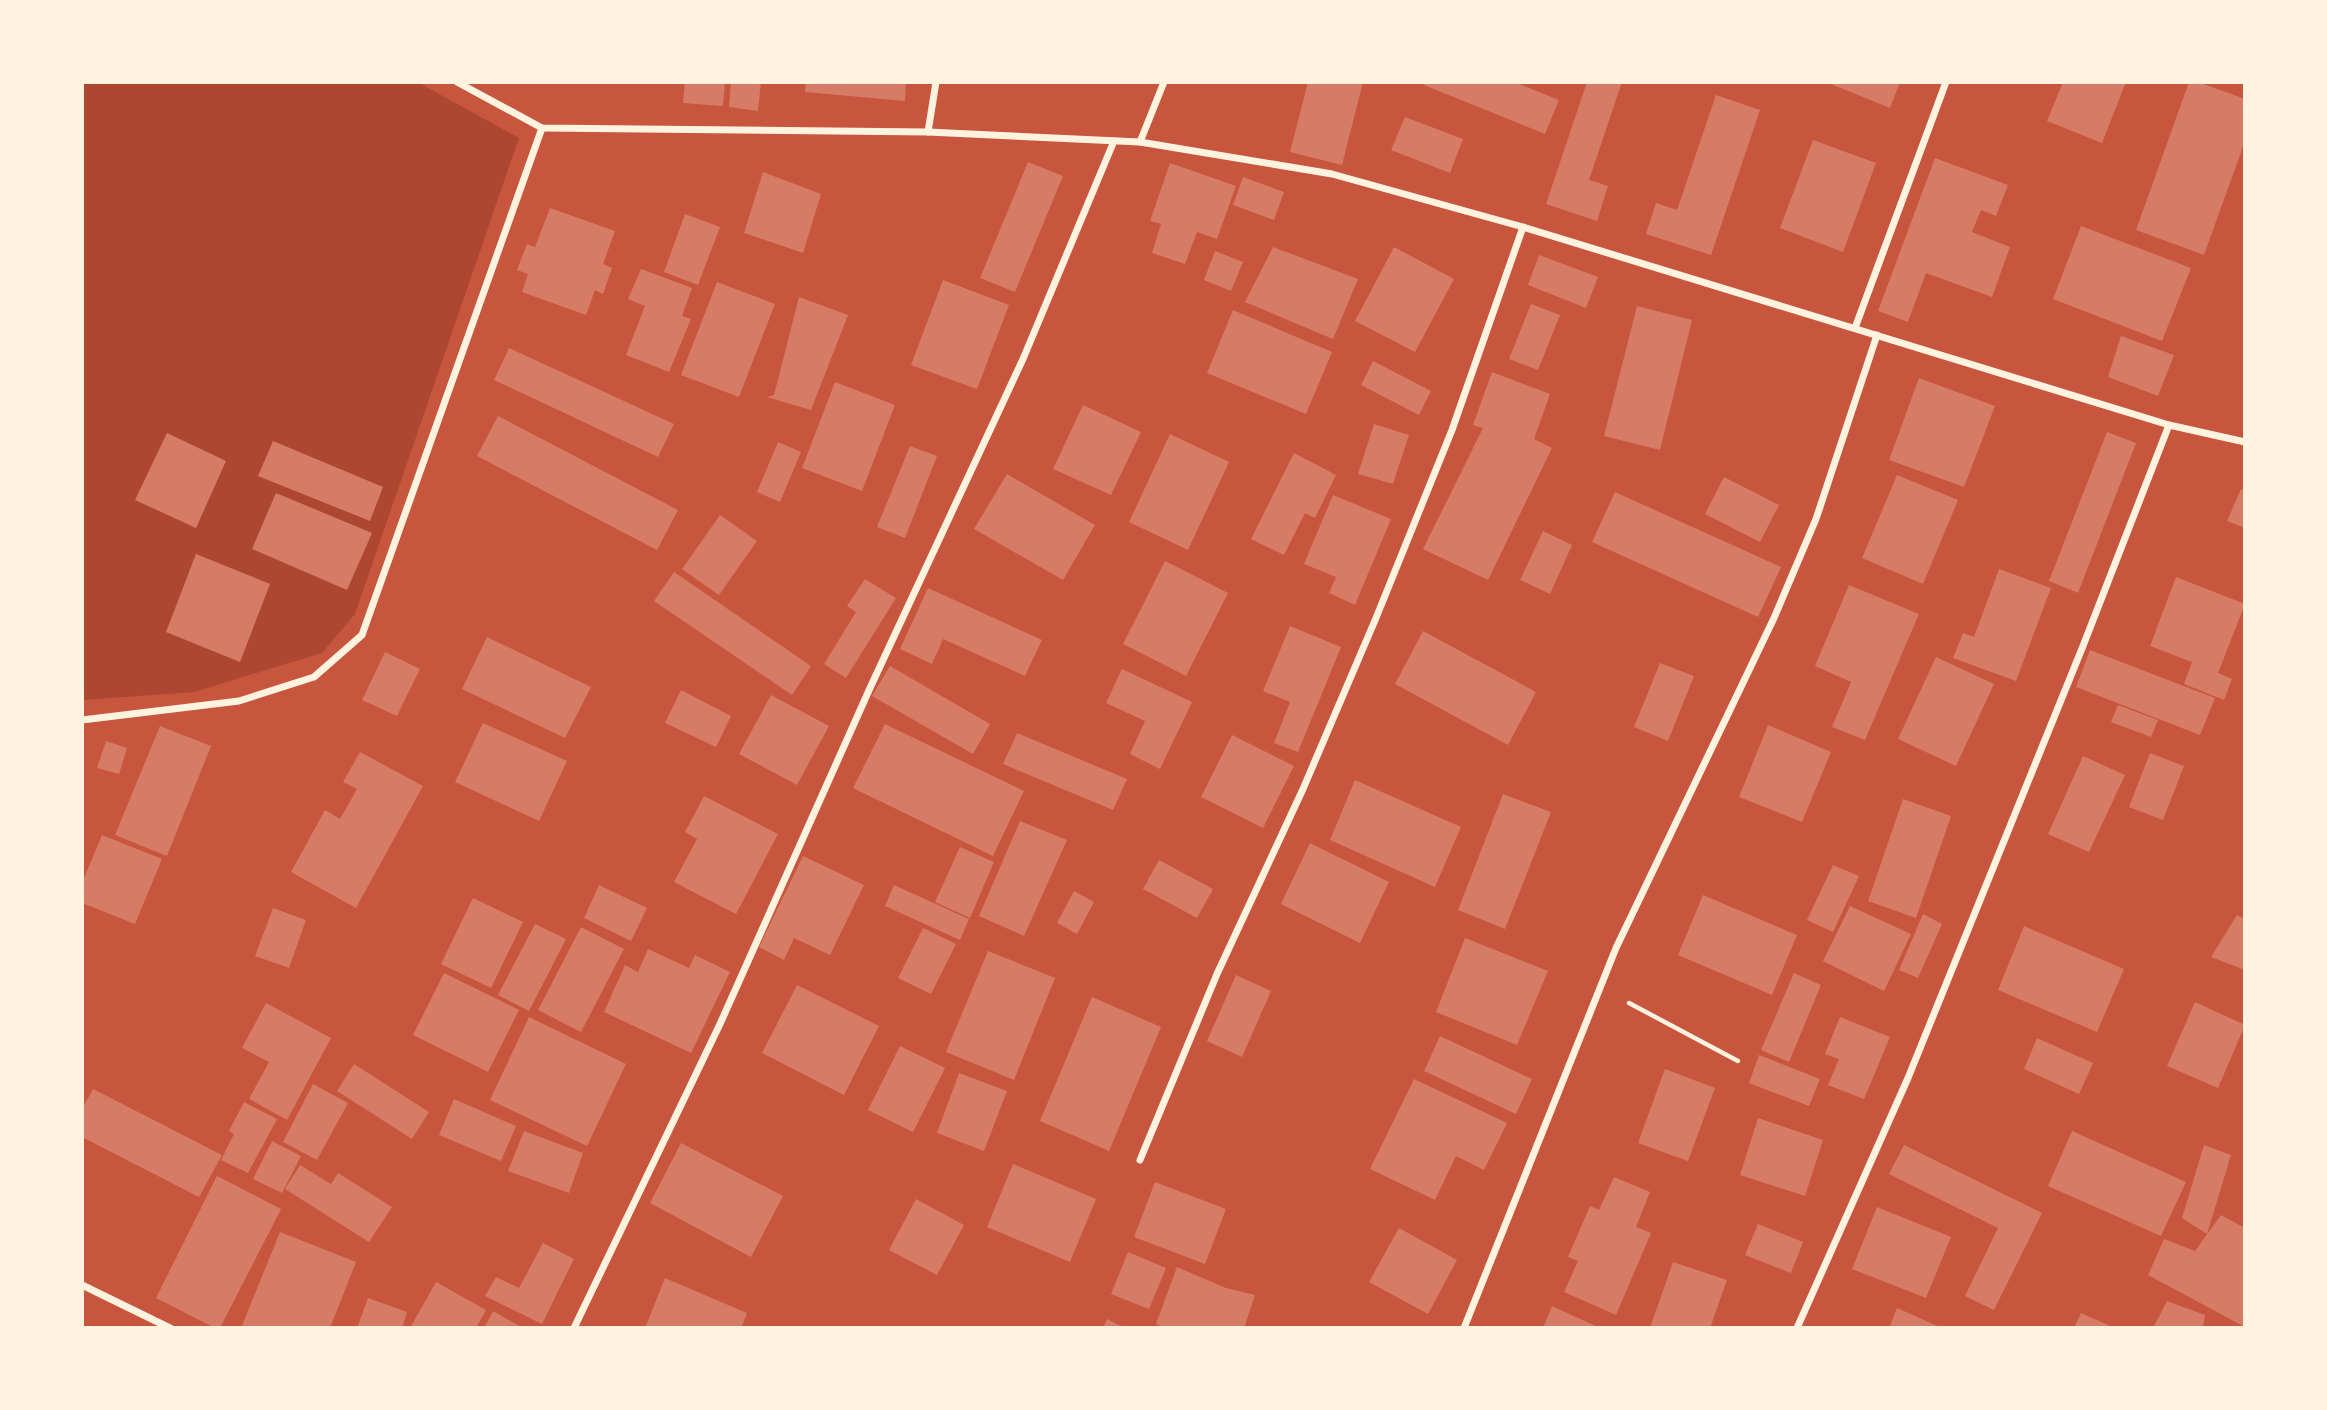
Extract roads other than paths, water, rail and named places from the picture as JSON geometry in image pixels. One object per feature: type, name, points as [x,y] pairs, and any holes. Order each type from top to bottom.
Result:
[{"type":"street","points":[[457,82],[542,128],[928,132],[1140,142],[1332,174],[1523,227],[2169,425],[2245,442]]},
{"type":"street","points":[[928,132],[936,82]]},
{"type":"street","points":[[1140,142],[1164,82]]},
{"type":"street","points":[[1855,328],[1946,82]]},
{"type":"street","points":[[82,720],[239,701],[314,677],[362,635],[542,128]]},
{"type":"street","points":[[574,1328],[726,1012],[870,688],[1023,359],[1114,141]]},
{"type":"street","points":[[1140,1160],[1217,974],[1303,789],[1377,618],[1452,430],[1523,227]]},
{"type":"street","points":[[1464,1328],[1616,948],[1774,618],[1816,519],[1877,335]]},
{"type":"street","points":[[1797,1328],[1913,1065],[2169,425]]},
{"type":"street","points":[[82,1285],[170,1328]]}]
